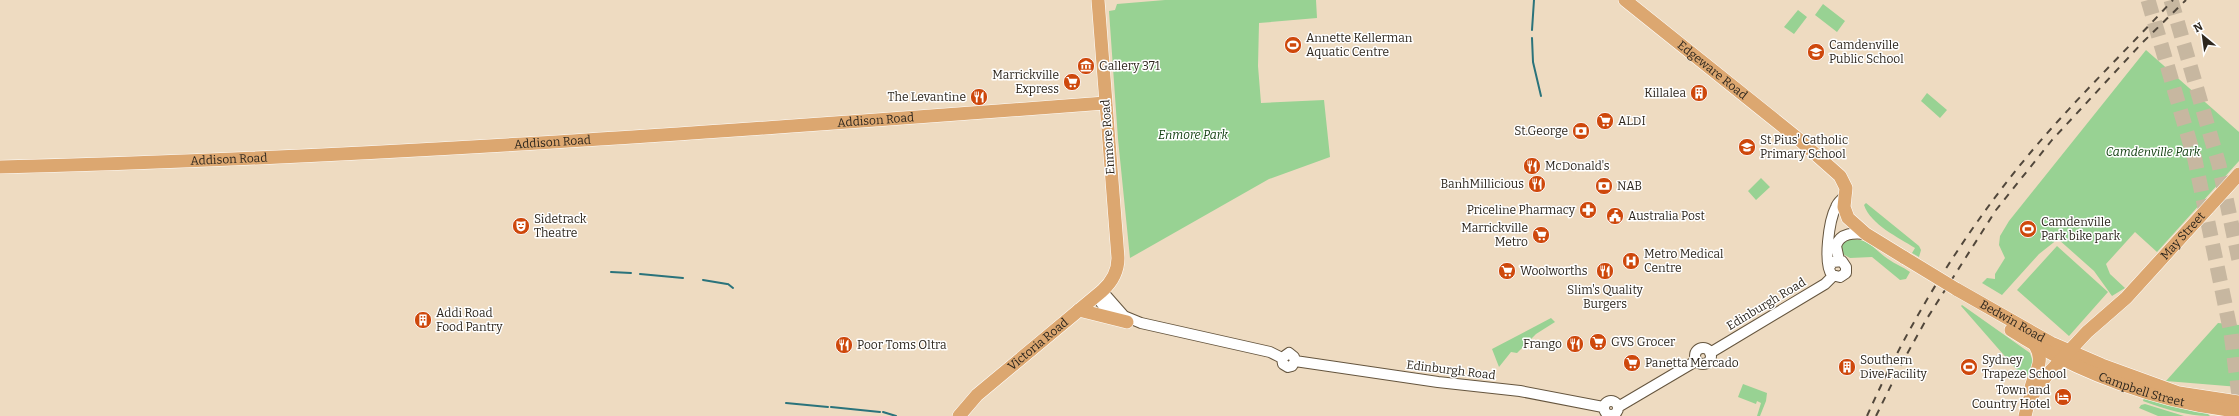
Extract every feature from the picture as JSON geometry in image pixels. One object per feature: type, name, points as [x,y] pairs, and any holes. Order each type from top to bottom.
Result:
[{"type":"main road","name":"Enmore Road","points":[[1098,0],[1118,258],[1116,273]]},
{"type":"main road","name":"Edgeware Road","points":[[1625,0],[1799,140]]},
{"type":"main road","points":[[1081,104],[1093,94],[1104,79]]},
{"type":"main road","name":"Addison Road","points":[[0,167],[472,148],[1105,103]]},
{"type":"main road","points":[[1799,140],[1802,145],[1840,176],[1846,188],[1844,207],[1848,218]]},
{"type":"main road","name":"Bedwin Road","points":[[1799,140],[1805,142],[1852,180],[1854,189],[1852,210],[1872,237]]},
{"type":"main road","name":"May Street","points":[[2070,356],[2087,332],[2126,298],[2239,174]]},
{"type":"main road","name":"Bedwin Road","points":[[1848,218],[1872,237],[1905,258],[1971,298],[1991,307],[2070,356]]},
{"type":"main road","name":"Victoria Road","points":[[959,416],[977,395],[1099,294],[1116,273]]},
{"type":"main road","name":"Bedwin Road","points":[[1971,298],[1997,321],[2035,345],[2070,356]]},
{"type":"main road","points":[[1079,310],[1127,322]]},
{"type":"main road","points":[[2026,415],[2032,381],[2040,362],[2040,353],[2035,345]]},
{"type":"main road","points":[[2029,400],[2070,356]]},
{"type":"main road","points":[[2026,415],[2070,356]]},
{"type":"main road","name":"Campbell Street","points":[[2070,356],[2167,390],[2199,397],[2239,402]]},
{"type":"main road","name":"Campbell Street","points":[[2070,356],[2163,398],[2197,406],[2239,411]]},
{"type":"street","points":[[1844,197],[1835,208],[1829,244],[1827,258],[1832,271],[1840,278],[1846,273],[1845,264],[1839,260],[1836,246],[1840,239],[1850,234],[1872,237]]},
{"type":"street","points":[[1829,244],[1839,223],[1848,218]]},
{"type":"street","points":[[1832,271],[1833,262],[1839,260]]},
{"type":"street","name":"Edinburgh Road","points":[[1141,323],[1270,352],[1282,358],[1283,364],[1288,367],[1292,366],[1295,361],[1431,381],[1515,391],[1603,407],[1606,414],[1611,415],[1615,414],[1618,407],[1696,361],[1695,353],[1698,349],[1705,348],[1710,353],[1825,284],[1832,271]]},
{"type":"street","points":[[1099,294],[1108,312],[1127,322],[1141,323]]},
{"type":"street","points":[[1099,294],[1124,316],[1141,323]]},
{"type":"green space","name":"Enmore Park","points":[[1165,0],[1316,0],[1317,18],[1259,23],[1258,66],[1261,103],[1324,100],[1330,157],[1269,179],[1130,258],[1118,139],[1109,11],[1115,10],[1117,4]]},
{"type":"green space","points":[[1823,4],[1845,21],[1837,32],[1815,15]]},
{"type":"green space","points":[[1798,10],[1807,17],[1794,34],[1784,27]]},
{"type":"green space","name":"Camdenville Park","points":[[2146,50],[2239,132],[2239,161],[2157,252],[2135,232],[2106,264],[2110,274],[2125,288],[2112,296],[2094,271],[2058,239],[2039,254],[2002,295],[1982,283],[1987,278],[1995,279],[1995,274],[2005,258],[1999,245],[2000,236],[2009,221]]},
{"type":"green space","points":[[1927,93],[1947,110],[1940,118],[1921,101]]},
{"type":"green space","points":[[1761,178],[1770,187],[1756,200],[1748,191]]},
{"type":"green space","points":[[1866,203],[1919,246],[1921,250],[1919,257],[1912,253],[1915,248],[1886,230],[1873,219],[1864,205]]},
{"type":"green space","points":[[1849,237],[1850,240],[1862,240],[1867,242],[1888,259],[1910,272],[1906,279],[1900,280],[1872,257],[1850,258],[1841,253],[1840,246]]},
{"type":"green space","points":[[2057,246],[2108,292],[2069,336],[2017,290]]},
{"type":"green space","points":[[1962,305],[2030,353],[2033,362],[2028,378],[2023,377],[1961,306]]},
{"type":"green space","points":[[1551,318],[1555,322],[1536,334],[1517,353],[1511,352],[1499,367],[1492,349]]},
{"type":"green space","points":[[2218,323],[2239,325],[2239,387],[2166,381]]},
{"type":"green space","points":[[1743,384],[1767,393],[1766,401],[1760,416],[1757,416],[1761,403],[1757,401],[1756,404],[1738,397]]},
{"type":"green space","points":[[2144,398],[2205,411],[2210,416],[2192,415],[2168,409],[2143,401]]},
{"type":"green space","points":[[2145,404],[2184,416],[2158,416],[2139,408],[2141,405]]},
{"type":"waterway","points":[[1532,30],[1534,0]]},
{"type":"waterway","points":[[1532,38],[1533,62],[1541,96]]},
{"type":"waterway","points":[[611,272],[631,273]]},
{"type":"waterway","points":[[640,274],[683,278]]},
{"type":"waterway","points":[[703,280],[727,284]]},
{"type":"waterway","points":[[728,284],[733,288]]},
{"type":"waterway","points":[[786,403],[828,407]]},
{"type":"waterway","points":[[831,407],[880,412]]},
{"type":"waterway","points":[[883,412],[896,416]]},
{"type":"tunnel","points":[[2148,0],[2195,160],[2231,333],[2239,396]]},
{"type":"tunnel","points":[[2171,0],[2219,165],[2239,260]]},
{"type":"railway","points":[[1867,416],[1898,351],[1934,288],[1953,257],[1995,198],[2054,125],[2173,0]]},
{"type":"railway","points":[[1876,416],[1903,361],[1926,320],[1996,210],[2052,140],[2142,43],[2186,0]]},
{"type":"place","name":"Annette Kellerman Aquatic Centre","points":[[1293,45]]},
{"type":"place","name":"Camdenville Public School","points":[[1816,52]]},
{"type":"place","name":"Gallery 371","points":[[1086,66]]},
{"type":"place","name":"Marrickville Express","points":[[1072,82]]},
{"type":"place","name":"Killalea","points":[[1699,93]]},
{"type":"place","name":"The Levantine","points":[[979,97]]},
{"type":"place","name":"ALDI","points":[[1605,121]]},
{"type":"place","name":"St.George","points":[[1581,131]]},
{"type":"place","name":"St Pius' Catholic Primary School","points":[[1747,147]]},
{"type":"place","name":"McDonald's","points":[[1532,166]]},
{"type":"place","name":"BanhMillicious","points":[[1537,184]]},
{"type":"place","name":"NAB","points":[[1604,186]]},
{"type":"place","name":"Priceline Pharmacy","points":[[1588,210]]},
{"type":"place","name":"Australia Post","points":[[1615,216]]},
{"type":"place","name":"Sidetrack Theatre","points":[[521,226]]},
{"type":"place","name":"Camdenville Park bike park","points":[[2028,229]]},
{"type":"place","name":"Marrickville Metro","points":[[1541,235]]},
{"type":"place","name":"Metro Medical Centre","points":[[1631,261]]},
{"type":"place","name":"Woolworths","points":[[1507,271]]},
{"type":"place","name":"Slim's Quality Burgers","points":[[1605,271]]},
{"type":"place","name":"Addi Road Food Pantry","points":[[423,320]]},
{"type":"place","name":"GVS Grocer","points":[[1598,342]]},
{"type":"place","name":"Frango","points":[[1575,344]]},
{"type":"place","name":"Poor Toms Oltra","points":[[844,345]]},
{"type":"place","name":"Panetta Mercado","points":[[1632,363]]},
{"type":"place","name":"Southern Dive Facility","points":[[1847,367]]},
{"type":"place","name":"Sydney Trapeze School","points":[[1969,367]]},
{"type":"place","name":"Town and Country Hotel","points":[[2063,397]]}]
